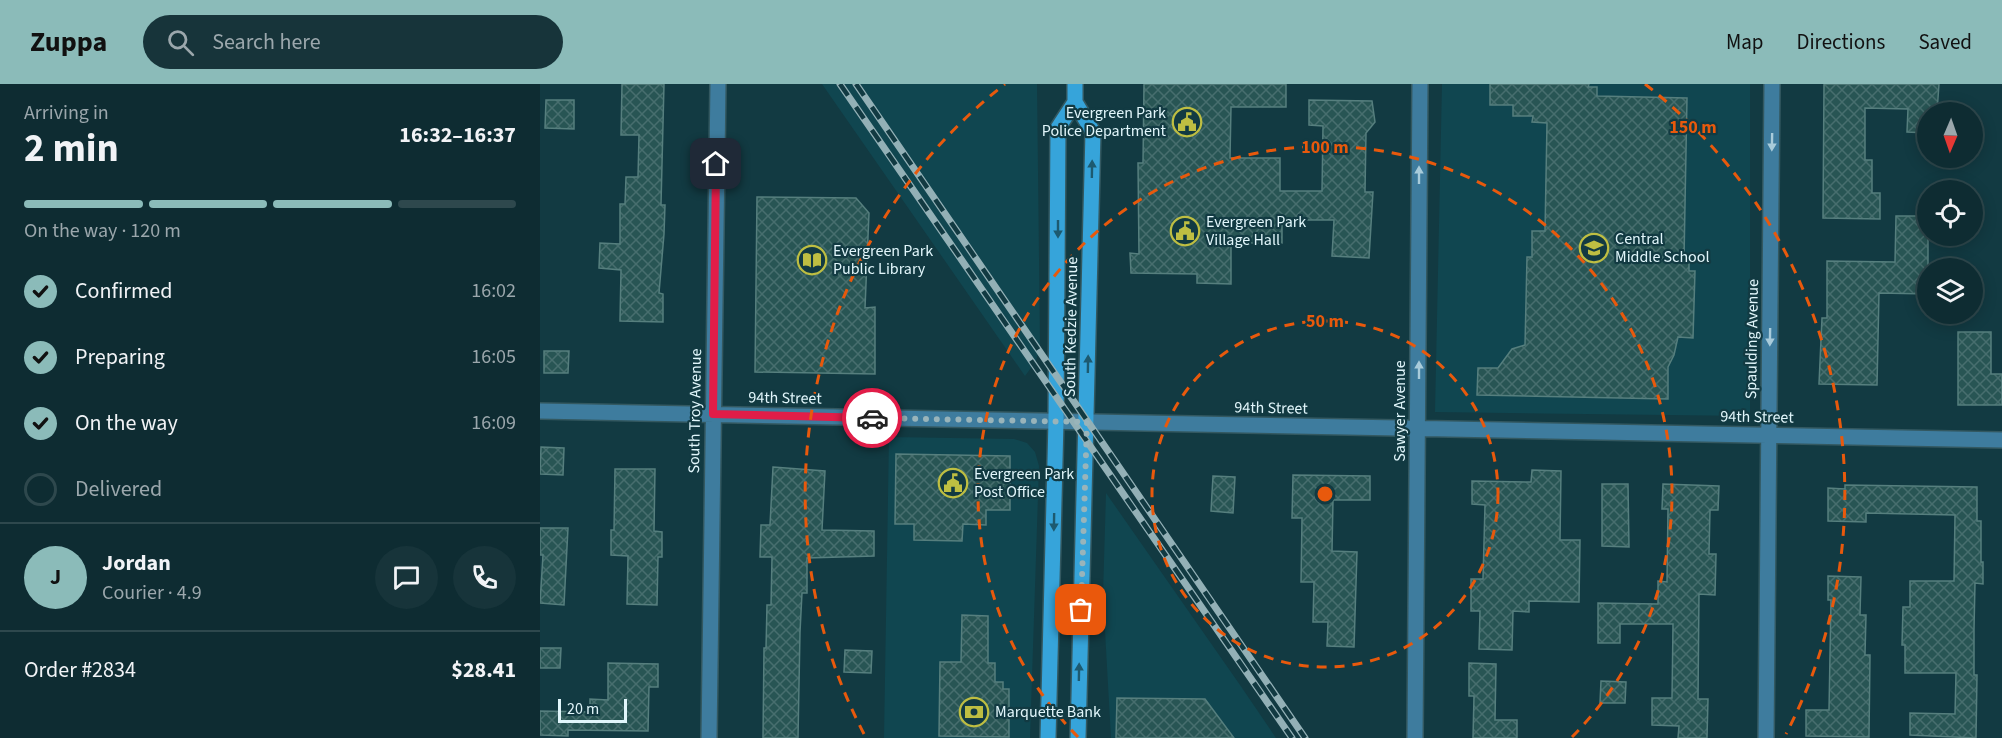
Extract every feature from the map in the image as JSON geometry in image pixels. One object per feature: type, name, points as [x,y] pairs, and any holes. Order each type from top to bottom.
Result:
[{"type":"main road","points":[[1075,84],[1075,102]]},
{"type":"main road","name":"South Kedzie Avenue","points":[[1048,738],[1056,421],[1058,128],[1075,102],[1093,132],[1078,738]]},
{"type":"street","name":"South Troy Avenue","points":[[709,738],[718,84]]},
{"type":"street","name":"Sawyer Avenue","points":[[1415,738],[1420,84]]},
{"type":"street","name":"Spaulding Avenue","points":[[1766,738],[1772,84]]},
{"type":"street","name":"94th Street","points":[[540,411],[2002,440]]},
{"type":"shaded area","points":[[822,84],[1037,84],[1040,346],[1036,361],[1025,376]]},
{"type":"shaded area","name":"Central Middle School","points":[[1442,84],[1750,84],[1750,416],[1435,412]]},
{"type":"shaded area","points":[[889,437],[1014,439],[1027,443],[1035,452],[1039,466],[1030,738],[884,738]]},
{"type":"shaded area","points":[[1106,493],[1276,738],[1111,738],[1103,595]]},
{"type":"building","points":[[622,84],[664,84],[661,205],[665,205],[659,293],[663,294],[663,322],[620,321],[621,270],[599,268],[600,243],[620,244],[620,204],[625,204],[626,177],[638,177],[639,135],[621,135]]},
{"type":"building","points":[[1144,84],[1286,84],[1286,107],[1231,107],[1230,158],[1280,158],[1280,191],[1322,191],[1323,126],[1309,125],[1309,100],[1372,101],[1375,122],[1366,133],[1365,192],[1373,192],[1369,258],[1332,256],[1334,220],[1282,220],[1282,243],[1231,243],[1231,284],[1197,283],[1197,274],[1131,273],[1130,253],[1139,254],[1138,163],[1143,163]]},
{"type":"building","points":[[1490,84],[1589,84],[1588,87],[1597,87],[1597,96],[1687,98],[1684,259],[1689,260],[1689,271],[1695,271],[1693,338],[1678,337],[1674,355],[1668,367],[1668,399],[1477,395],[1478,368],[1498,368],[1512,349],[1525,345],[1527,257],[1532,257],[1532,231],[1545,231],[1547,123],[1532,122],[1533,116],[1513,116],[1513,105],[1490,105]]},
{"type":"building","points":[[1824,84],[1939,84],[1938,102],[1917,102],[1917,132],[1907,132],[1908,109],[1865,108],[1865,160],[1872,160],[1872,193],[1880,193],[1880,219],[1823,218]]},
{"type":"building","points":[[546,100],[574,100],[574,129],[545,128]]},
{"type":"building","name":"Evergreen Park Public Library","points":[[757,197],[856,198],[869,213],[865,308],[875,307],[875,374],[755,372]]},
{"type":"building","points":[[1896,216],[1917,216],[1917,246],[1928,246],[1928,258],[1917,258],[1917,294],[1879,293],[1877,385],[1819,384],[1822,318],[1827,318],[1827,261],[1895,262]]},
{"type":"building","points":[[1958,332],[1991,332],[1991,374],[2002,374],[2002,405],[1958,405]]},
{"type":"building","points":[[544,351],[569,351],[568,373],[544,373]]},
{"type":"building","points":[[541,447],[564,448],[563,475],[540,474]]},
{"type":"building","name":"Evergreen Park Post Office","points":[[896,454],[1010,456],[1010,510],[986,510],[986,525],[963,524],[962,541],[914,540],[914,524],[895,524]]},
{"type":"building","points":[[773,467],[825,471],[822,530],[874,531],[874,556],[807,558],[807,593],[802,593],[800,632],[798,738],[763,738],[764,648],[766,648],[767,605],[771,605],[772,557],[760,557],[761,525],[770,525]]},
{"type":"building","points":[[615,469],[655,469],[654,531],[662,532],[662,557],[658,557],[657,605],[627,604],[628,556],[611,555],[611,530],[614,530]]},
{"type":"building","points":[[1532,470],[1561,471],[1560,540],[1580,540],[1579,602],[1529,601],[1529,612],[1513,611],[1512,650],[1479,649],[1480,611],[1471,611],[1471,579],[1483,579],[1485,505],[1472,504],[1472,481],[1531,482]]},
{"type":"building","points":[[1293,475],[1370,476],[1370,500],[1333,500],[1332,551],[1357,552],[1354,647],[1327,646],[1328,622],[1313,622],[1314,582],[1301,582],[1302,518],[1292,518]]},
{"type":"building","points":[[1213,476],[1235,477],[1233,513],[1211,511]]},
{"type":"building","points":[[1602,484],[1628,484],[1629,547],[1602,546]]},
{"type":"building","points":[[1663,484],[1719,486],[1718,510],[1710,510],[1709,554],[1716,554],[1715,595],[1699,594],[1698,699],[1708,699],[1707,738],[1678,738],[1679,726],[1652,725],[1652,698],[1672,698],[1673,624],[1620,624],[1620,643],[1598,643],[1598,603],[1658,604],[1658,581],[1667,582],[1668,509],[1662,509]]},
{"type":"building","points":[[1845,485],[1977,487],[1977,521],[1981,521],[1983,584],[1975,583],[1976,738],[1910,735],[1910,713],[1955,714],[1956,673],[1905,673],[1905,645],[1902,645],[1903,607],[1910,607],[1910,581],[1954,581],[1955,515],[1866,513],[1866,522],[1828,521],[1828,488],[1845,489]]},
{"type":"building","points":[[540,528],[568,528],[564,605],[540,603],[543,555],[540,555]]},
{"type":"building","points":[[1828,576],[1861,577],[1860,615],[1866,615],[1865,655],[1870,655],[1869,737],[1806,736],[1806,710],[1829,710],[1831,600],[1828,600]]},
{"type":"building","name":"Marquette Bank","points":[[962,615],[988,616],[988,663],[995,663],[995,682],[1003,682],[1003,689],[1009,689],[1009,737],[939,736],[940,662],[961,662]]},
{"type":"building","points":[[540,648],[561,648],[560,668],[540,668]]},
{"type":"building","points":[[845,650],[872,651],[871,673],[844,672]]},
{"type":"building","points":[[608,663],[658,664],[658,687],[649,687],[648,731],[568,730],[568,736],[540,735],[540,711],[590,712],[590,699],[608,700]]},
{"type":"building","points":[[1469,663],[1496,664],[1495,720],[1517,720],[1517,738],[1473,738],[1474,696],[1469,696]]},
{"type":"building","points":[[1601,681],[1626,682],[1625,703],[1600,703]]},
{"type":"building","points":[[1117,698],[1205,699],[1234,738],[1116,738]]},
{"type":"railway","points":[[840,84],[1292,738]]},
{"type":"railway","points":[[856,84],[1305,738]]},
{"type":"way so far","points":[[872,418],[1087,422],[1081,610]]},
{"type":"place","name":"Evergreen Park Police Department","points":[[1187,122]]},
{"type":"place","name":"Evergreen Park Village Hall","points":[[1185,231]]},
{"type":"place","name":"Central Middle School","points":[[1594,248]]},
{"type":"place","name":"Evergreen Park Public Library","points":[[812,260]]},
{"type":"place","name":"Evergreen Park Post Office","points":[[953,483]]},
{"type":"place","name":"Marquette Bank","points":[[974,712]]},
{"type":"route","points":[[716,164],[713,414],[872,418]]}]
